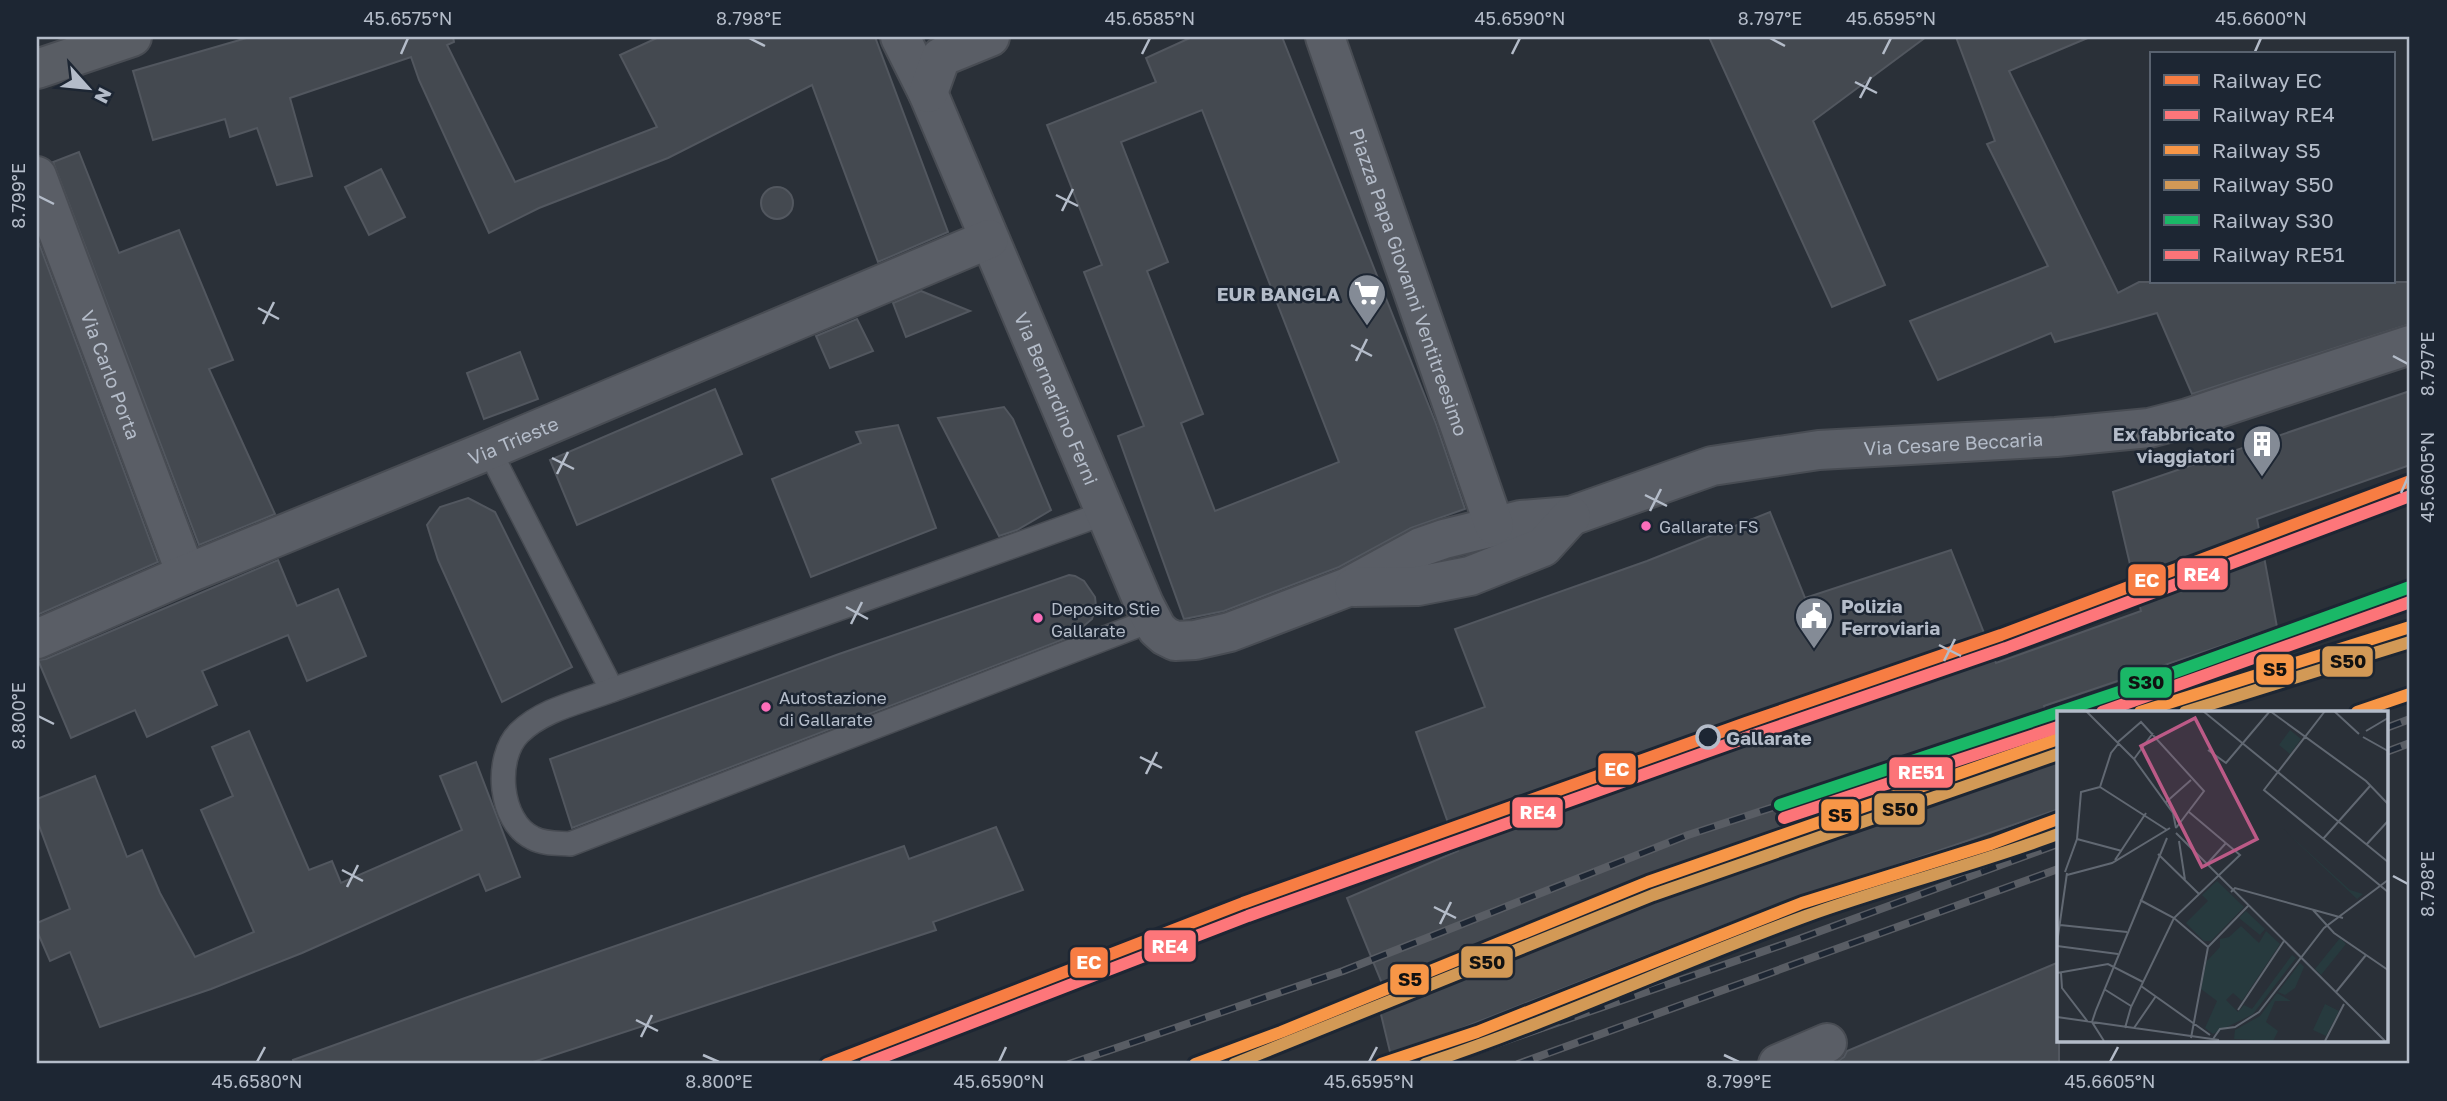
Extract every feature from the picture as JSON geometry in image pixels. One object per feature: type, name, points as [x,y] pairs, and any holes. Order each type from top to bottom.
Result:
[{"type":"street","points":[[37,69],[132,37]]},
{"type":"street","name":"Via Bernardino Ferni","points":[[900,37],[928,93],[1105,513],[1157,629],[1175,641],[1195,640],[1230,632],[1348,587]]},
{"type":"street","points":[[928,93],[942,57],[990,37]]},
{"type":"street","name":"Piazza Papa Giovanni Ventitreesimo","points":[[1325,37],[1494,525]]},
{"type":"street","name":"Via Carlo Porta","points":[[37,176],[186,574]]},
{"type":"street","name":"Via Trieste","points":[[37,639],[186,574],[489,450],[989,239]]},
{"type":"street","name":"Via Cesare Beccaria","points":[[1348,587],[1421,547],[1494,525],[1572,516],[1713,466],[1793,453],[2056,437],[2148,428],[2188,418],[2410,345]]},
{"type":"street","points":[[1348,587],[1418,586],[1470,576],[1543,547],[1572,516]]},
{"type":"street","points":[[1778,1064],[1827,1043]]},
{"type":"lane","points":[[489,450],[612,690]]},
{"type":"lane","points":[[1105,513],[534,720],[511,742],[505,758],[502,778],[507,802],[517,823],[531,838],[548,843],[570,844],[1152,620]]},
{"type":"building","points":[[250,37],[453,37],[454,42],[447,45],[515,182],[657,127],[620,55],[659,37],[875,37],[948,232],[878,262],[812,85],[668,158],[539,208],[489,233],[411,57],[290,98],[312,176],[277,185],[257,128],[230,137],[225,119],[153,140],[133,71]]},
{"type":"building","points":[[1192,37],[1282,37],[1436,424],[1465,509],[1411,528],[1339,567],[1224,611],[1184,619],[1118,436],[1144,426],[1084,272],[1102,265],[1047,125],[1156,82],[1146,58]],"holes":[[[1202,110],[1339,462],[1215,511],[1181,423],[1203,414],[1147,271],[1168,262],[1121,142]]]},
{"type":"building","points":[[1709,37],[1926,37],[1813,121],[1885,285],[1832,307]]},
{"type":"building","points":[[1956,37],[2090,37],[2009,71],[2118,293],[2139,282],[2410,282],[2410,324],[2192,394],[2157,313],[2055,342],[2051,333],[1938,380],[1910,321],[2048,266],[1987,144],[1995,141]]},
{"type":"building","points":[[79,152],[119,253],[179,230],[233,360],[209,369],[275,514],[199,545],[53,162]]},
{"type":"building","points":[[381,169],[405,217],[369,235],[345,187]]},
{"type":"building","points":[[777,187],[789,191],[793,203],[789,215],[777,219],[765,215],[761,203],[765,191]]},
{"type":"building","points":[[37,238],[158,562],[37,615]]},
{"type":"building","points":[[921,291],[970,311],[906,337],[893,303]]},
{"type":"building","points":[[857,319],[873,351],[830,368],[816,336]]},
{"type":"building","points":[[520,352],[538,399],[484,419],[467,373]]},
{"type":"building","points":[[715,389],[742,454],[577,525],[550,460]]},
{"type":"building","points":[[2410,391],[2410,465],[2257,519],[2277,627],[2044,706],[2057,747],[2057,810],[1730,923],[1391,1056],[1378,1002],[1388,998],[1347,898],[1458,851],[1416,732],[1485,707],[1455,629],[1647,561],[1770,512],[1805,598],[1951,550],[1996,663],[2141,611],[2113,492]]},
{"type":"building","points":[[1004,407],[1013,419],[1051,510],[1017,530],[999,536],[938,418]]},
{"type":"building","points":[[898,425],[936,528],[811,577],[772,479],[861,443],[856,432]]},
{"type":"building","points":[[468,498],[495,512],[572,667],[502,702],[438,560],[427,525],[440,507]]},
{"type":"building","points":[[278,560],[297,606],[338,589],[366,656],[307,681],[288,635],[202,671],[217,705],[147,737],[135,710],[71,738],[38,660],[46,659]]},
{"type":"building","points":[[1069,575],[1084,581],[1095,597],[1096,606],[1092,619],[1079,630],[1080,633],[572,828],[550,759],[839,654]]},
{"type":"building","points":[[249,731],[309,870],[332,861],[341,883],[462,830],[440,776],[476,762],[520,877],[486,891],[479,874],[302,953],[211,989],[100,1027],[70,952],[50,961],[37,931],[37,923],[70,909],[37,820],[37,799],[95,776],[127,857],[142,850],[160,893],[195,957],[254,932],[201,810],[233,796],[212,747]]},
{"type":"building","points":[[996,827],[1023,890],[933,922],[936,930],[527,1064],[294,1064],[293,1060],[465,998],[904,846],[909,859]]},
{"type":"building","points":[[2057,963],[2059,1064],[1833,1064],[1844,1057],[1847,1051]]},
{"type":"railway","points":[[2388,727],[2410,719]]},
{"type":"railway","points":[[2388,751],[2410,743]]},
{"type":"railway","points":[[1069,1064],[1343,971],[1688,835],[1780,805]]},
{"type":"railway","points":[[1438,1064],[1796,940],[2057,844]]},
{"type":"railway","points":[[1518,1064],[2057,869]]},
{"type":"rail line","name":"EC","points":[[827,1064],[1243,903],[2001,635],[2410,481]]},
{"type":"rail line","name":"RE4","points":[[865,1064],[1248,916],[2006,648],[2410,496]]},
{"type":"rail line","name":"S30","points":[[2062,711],[2410,587]]},
{"type":"rail line","name":"RE51","points":[[2105,711],[2410,602]]},
{"type":"rail line","name":"S5","points":[[2143,711],[2410,627]]},
{"type":"rail line","name":"S50","points":[[2188,711],[2410,642]]},
{"type":"rail line","name":"S5","points":[[2360,711],[2410,694]]},
{"type":"rail line","name":"S30","points":[[1780,805],[2057,713]]},
{"type":"rail line","name":"RE51","points":[[1784,818],[2057,727]]},
{"type":"rail line","name":"S5","points":[[1195,1064],[1281,1032],[1648,882],[2057,739]]},
{"type":"rail line","name":"S50","points":[[1234,1064],[1653,895],[2057,754]]},
{"type":"rail line","name":"S5","points":[[1381,1064],[1477,1032],[1802,903],[1991,844],[2057,819]]},
{"type":"rail line","name":"S50","points":[[1425,1064],[1521,1029],[1806,916],[2057,834]]},
{"type":"place","name":"EUR BANGLA","points":[[1367,327]]},
{"type":"place","name":"Ex fabbricato viaggiatori","points":[[2262,478]]},
{"type":"place","name":"Gallarate FS","points":[[1646,526]]},
{"type":"place","name":"Deposito Stie Gallarate","points":[[1038,618]]},
{"type":"place","name":"Polizia Ferroviaria","points":[[1814,650]]},
{"type":"place","name":"Autostazione di Gallarate","points":[[766,707]]},
{"type":"place","name":"Gallarate","points":[[1708,737]]}]
